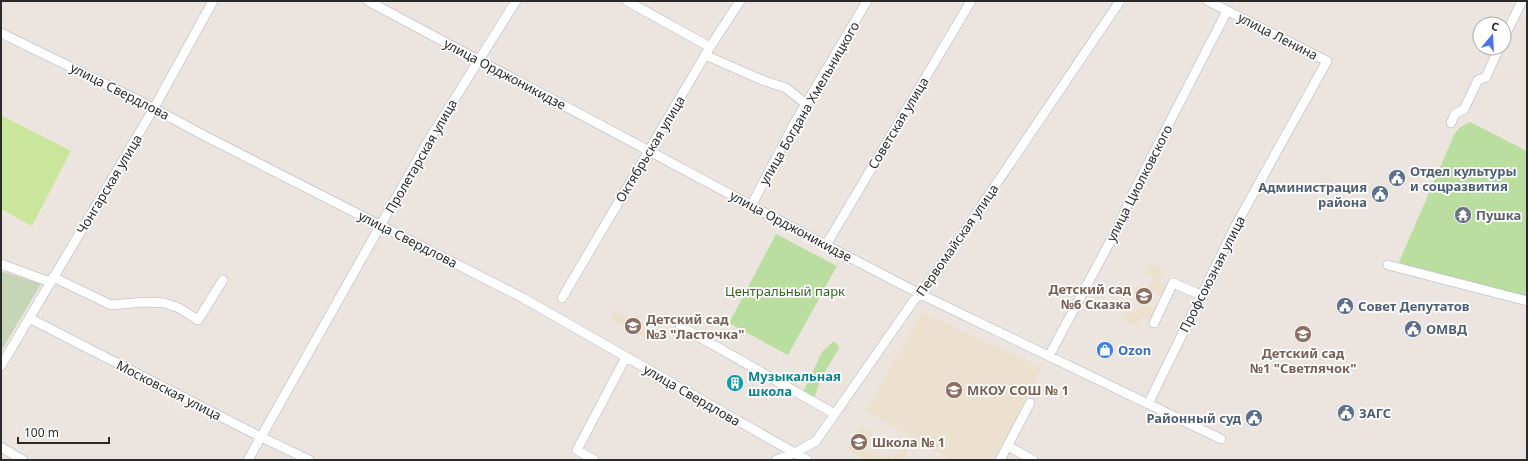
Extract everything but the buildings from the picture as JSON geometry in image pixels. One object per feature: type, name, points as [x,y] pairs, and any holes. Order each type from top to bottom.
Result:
[{"type":"street","name":"Чонгарская улица","points":[[1,366],[154,108],[213,1]]},
{"type":"street","name":"улица Орджоникидзе","points":[[368,1],[649,150],[751,206],[920,294],[1221,439]]},
{"type":"street","name":"Пролетарская улица","points":[[248,460],[427,143],[516,1]]},
{"type":"street","points":[[627,1],[755,78],[786,88],[806,104]]},
{"type":"street","name":"Октябрьская улица","points":[[562,298],[708,51],[740,1]]},
{"type":"street","name":"улица Богдана Хмельницкого","points":[[751,206],[806,104],[867,1]]},
{"type":"street","name":"Советская улица","points":[[826,245],[970,1]]},
{"type":"street","name":"Первомайская улица","points":[[776,460],[795,453],[816,441],[920,294],[1120,1]]},
{"type":"street","name":"улица Ленина","points":[[1208,1],[1327,61]]},
{"type":"street","points":[[1512,22],[1522,1]]},
{"type":"street","name":"улица Циолковского","points":[[1050,356],[1120,223],[1227,11]]},
{"type":"street","name":"улица Свердлова","points":[[1,33],[154,108],[523,298],[807,460]]},
{"type":"street","points":[[1451,123],[1455,114],[1464,109],[1478,80],[1486,77],[1495,56]]},
{"type":"street","name":"Профсоюзная улица","points":[[1148,404],[1237,223],[1327,61]]},
{"type":"street","points":[[1,264],[52,280],[111,305],[160,302],[179,308],[198,320],[223,280]]},
{"type":"street","points":[[1388,265],[1527,301]]},
{"type":"street","points":[[1154,323],[1173,284],[1201,295]]},
{"type":"street","name":"Московская улица","points":[[29,318],[310,460]]},
{"type":"street","points":[[680,326],[835,414]]},
{"type":"street","points":[[594,460],[577,450],[626,358]]},
{"type":"street","points":[[1000,460],[1030,403]]},
{"type":"street","points":[[1008,446],[1033,460]]},
{"type":"street","points":[[1,447],[23,460]]},
{"type":"shaded area","name":"Детский сад №6 Сказка","points":[[1149,263],[1165,271],[1159,282],[1169,287],[1164,297],[1154,293],[1148,305],[1157,309],[1151,321],[1143,317],[1138,327],[1121,319],[1126,309],[1136,313],[1143,300],[1133,295],[1137,286],[1147,290],[1153,278],[1144,273]]},
{"type":"shaded area","name":"Детский сад №3 \"Ласточка\"","points":[[615,311],[656,333],[651,342],[610,319]]},
{"type":"shaded area","name":"МКОУ СОШ № 1","points":[[922,312],[1042,368],[994,460],[950,460],[865,411]]},
{"type":"shaded area","name":"Школа № 1","points":[[861,425],[873,431],[864,447],[883,458],[886,454],[893,458],[903,439],[912,444],[903,460],[865,460],[846,450]]},
{"type":"green space","points":[[1,115],[71,151],[32,226],[1,209]]},
{"type":"green space","points":[[1470,122],[1527,151],[1527,298],[1400,267],[1405,265],[1399,262],[1454,135],[1459,128]]},
{"type":"green space","name":"Центральный парк","points":[[776,234],[837,266],[788,355],[729,323]]},
{"type":"green space","points":[[1,271],[41,284],[1,351]]},
{"type":"green space","points":[[834,341],[839,346],[838,350],[820,380],[815,396],[812,398],[804,394],[804,390],[822,352]]},
{"type":"place","name":"Отдел культуры и соцразвития","points":[[1397,178]]},
{"type":"place","name":"Администрация района","points":[[1380,194]]},
{"type":"place","name":"Пушка","points":[[1463,215]]},
{"type":"place","name":"Детский сад №6 Сказка","points":[[1144,296]]},
{"type":"place","name":"Совет Депутатов","points":[[1345,306]]},
{"type":"place","name":"Детский сад №3 \"Ласточка\"","points":[[633,326]]},
{"type":"place","name":"ОМВД","points":[[1413,329]]},
{"type":"place","name":"Детский сад №1 \"Светлячок\"","points":[[1303,334]]},
{"type":"place","name":"Ozon","points":[[1105,350]]},
{"type":"place","name":"Музыкальная школа","points":[[735,383]]},
{"type":"place","name":"МКОУ СОШ № 1","points":[[954,390]]},
{"type":"place","name":"ЗАГС","points":[[1346,413]]},
{"type":"place","name":"Районный суд","points":[[1254,418]]},
{"type":"place","name":"Школа № 1","points":[[859,442]]}]
